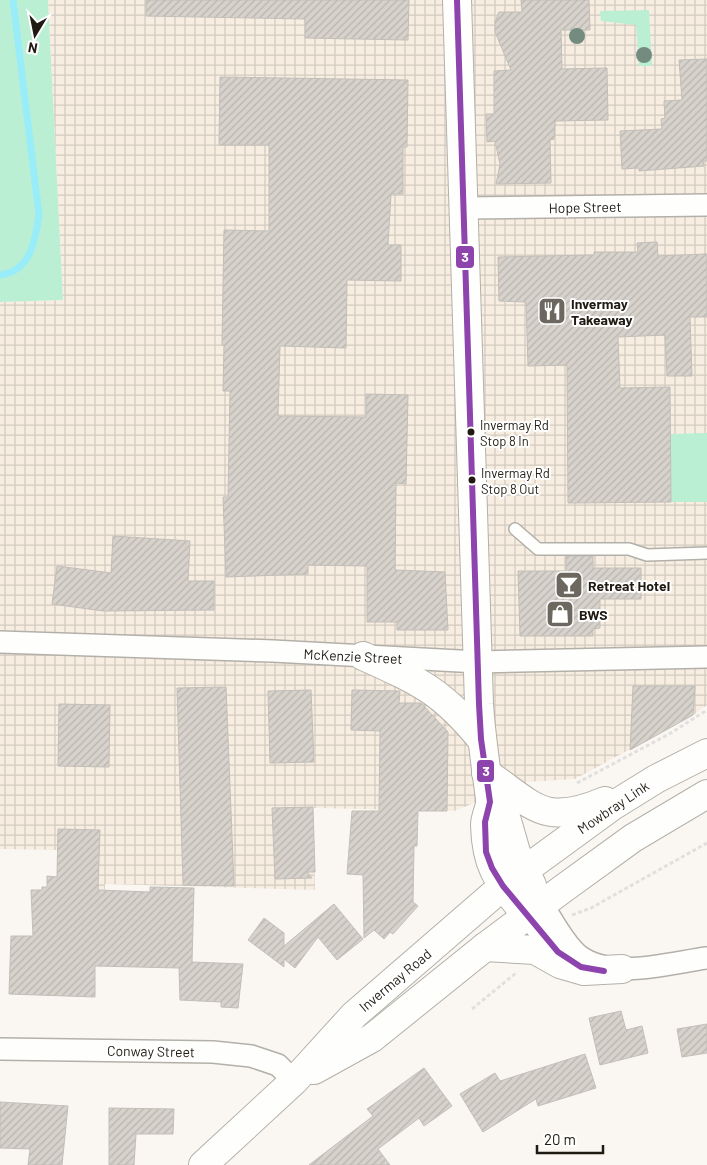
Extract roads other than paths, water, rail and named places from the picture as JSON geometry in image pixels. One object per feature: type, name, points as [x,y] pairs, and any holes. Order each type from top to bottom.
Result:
[{"type":"main road","points":[[456,0],[481,739],[490,802],[506,817],[513,878],[534,910],[633,838],[707,794]]},
{"type":"main road","points":[[363,656],[417,680],[430,689],[459,713],[481,739]]},
{"type":"main road","name":"Mowbray Link","points":[[513,878],[614,805],[656,779],[707,753]]},
{"type":"main road","points":[[486,773],[532,806],[542,811],[557,814],[583,810],[656,779]]},
{"type":"main road","name":"Invermay Road","points":[[203,1165],[294,1081],[354,1015],[513,878]]},
{"type":"main road","name":"Invermay Road","points":[[294,1081],[372,1038],[534,910]]},
{"type":"main road","points":[[485,947],[528,948],[568,967],[584,970],[613,970]]},
{"type":"street","name":"Hope Street","points":[[464,208],[707,205]]},
{"type":"street","name":"McKenzie Street","points":[[0,642],[478,662],[707,657]]},
{"type":"street","points":[[534,910],[546,940],[566,957],[582,967],[613,970],[707,958]]},
{"type":"street","name":"Conway Street","points":[[0,1049],[213,1052],[251,1056],[278,1065],[294,1081]]},
{"type":"lane","points":[[515,529],[538,548],[629,549],[647,555],[707,553]]},
{"type":"waterway","points":[[0,275],[19,268],[25,261],[36,235],[39,215],[13,0]]},
{"type":"place","name":"Invermay Takeaway","points":[[552,311]]},
{"type":"place","name":"Invermay Rd Stop 8 In","points":[[471,432]]},
{"type":"place","name":"Invermay Rd Stop 8 Out","points":[[472,480]]},
{"type":"place","name":"Retreat Hotel","points":[[569,585]]},
{"type":"place","name":"BWS","points":[[560,614]]}]
